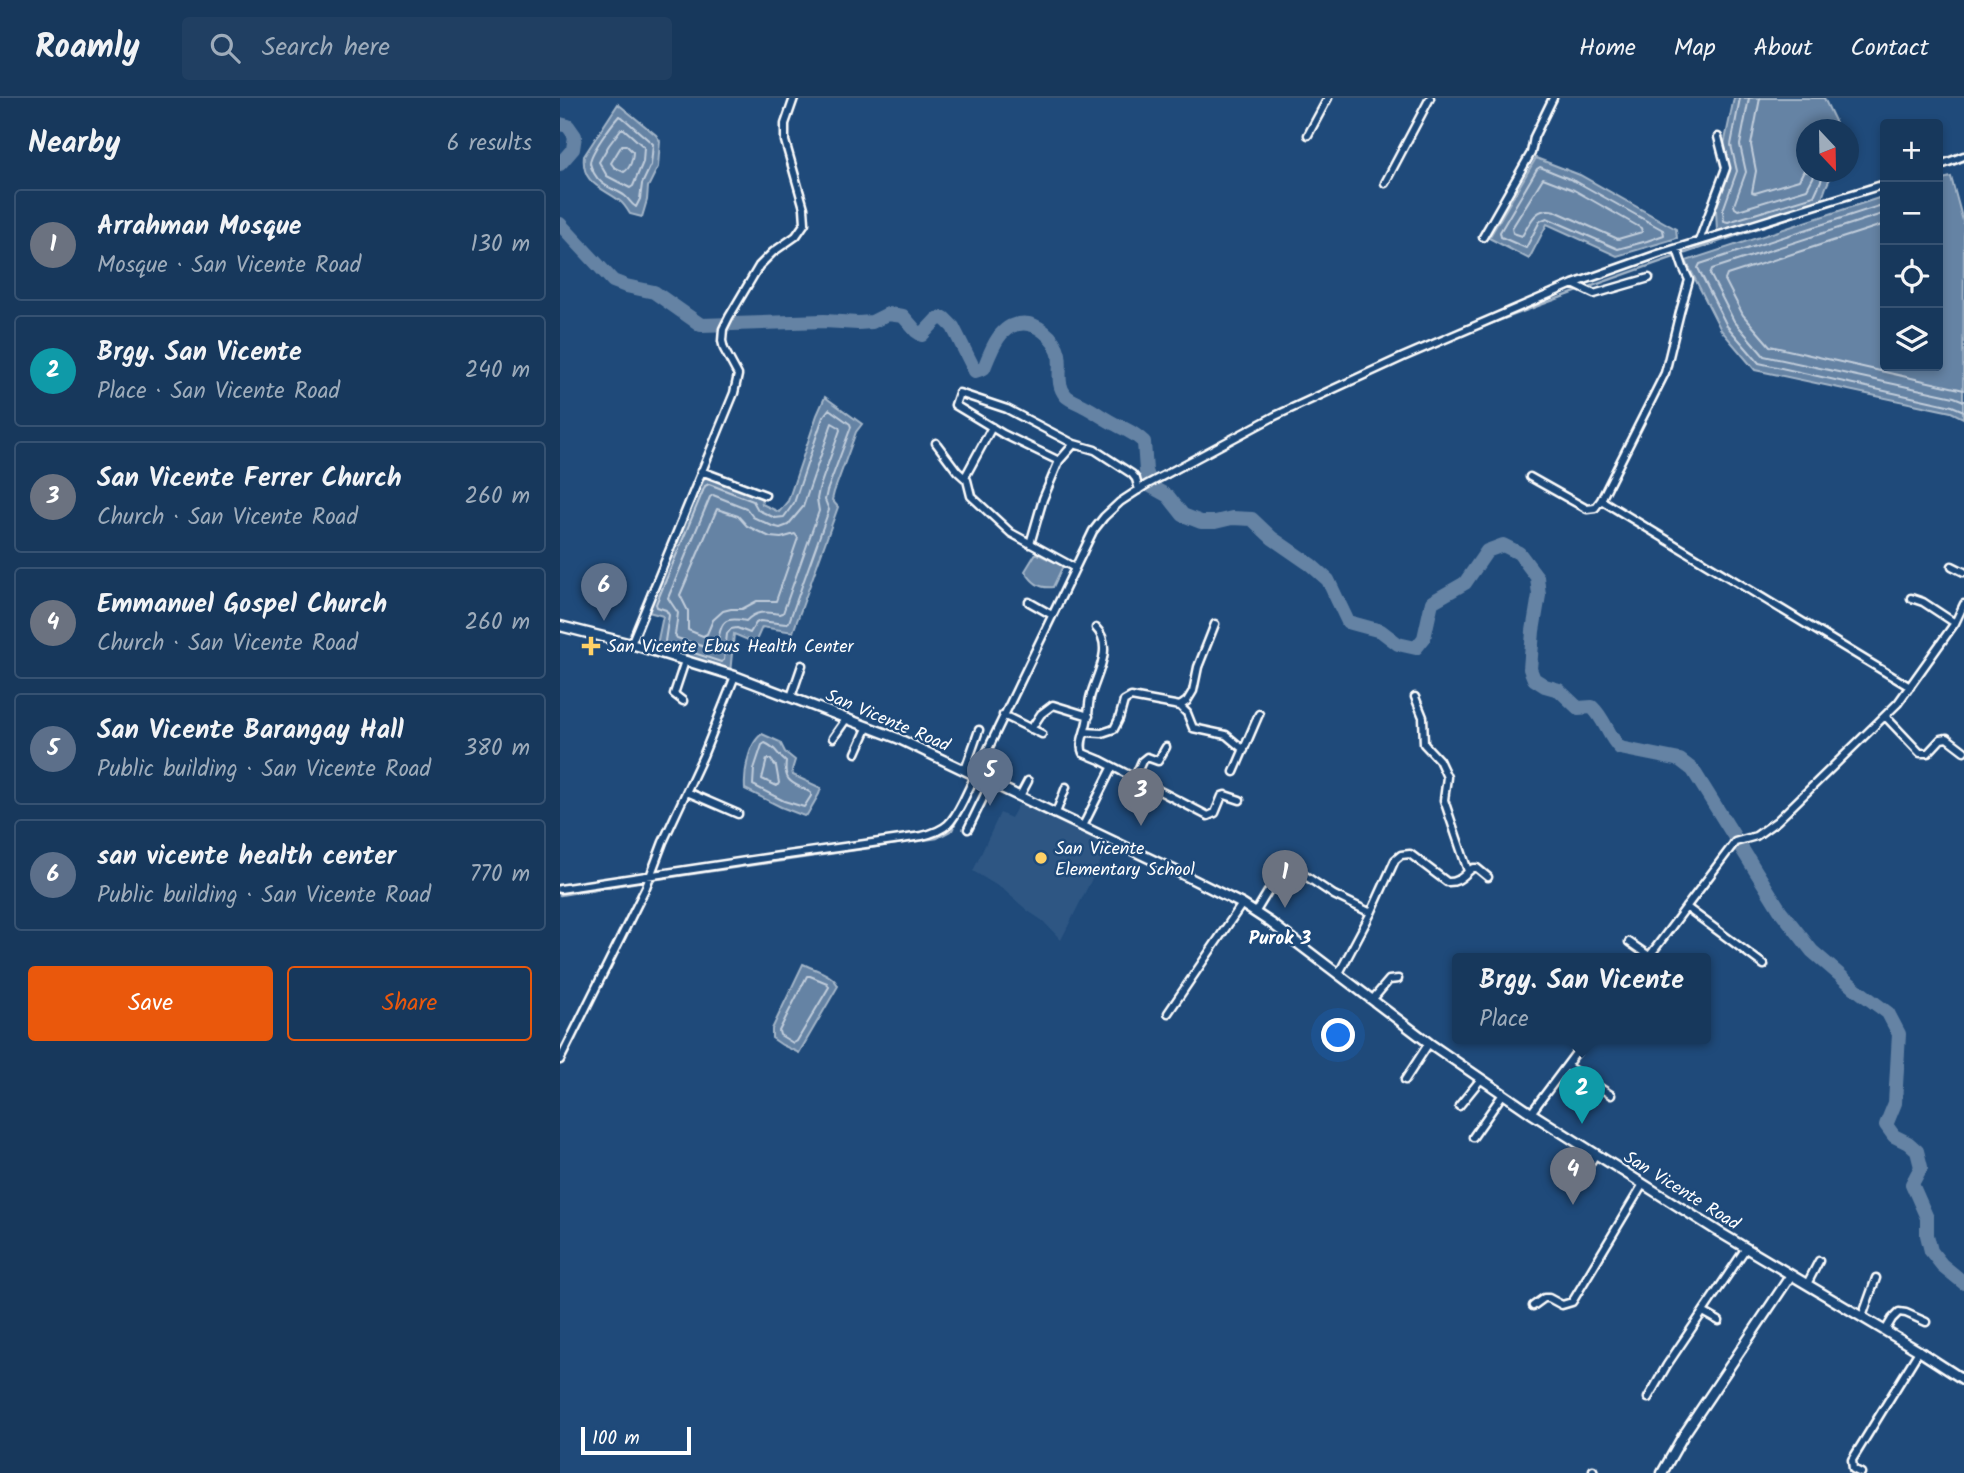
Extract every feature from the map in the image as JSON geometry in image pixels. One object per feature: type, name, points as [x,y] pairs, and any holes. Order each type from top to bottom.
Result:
[{"type":"street","points":[[631,644],[738,380],[724,349],[723,330],[759,267],[796,236],[805,223],[804,208],[785,141],[786,124],[794,98]]},
{"type":"street","points":[[1308,135],[1328,98]]},
{"type":"street","points":[[1385,183],[1430,98]]},
{"type":"street","points":[[1483,237],[1531,153],[1534,136],[1553,98]]},
{"type":"street","points":[[1699,242],[1726,168],[1718,137]]},
{"type":"street","points":[[1943,164],[1964,156]]},
{"type":"street","points":[[560,890],[922,836],[946,828],[953,820],[1093,531],[1119,502],[1298,405],[1403,357],[1576,286],[1678,253],[1699,242],[1880,186]]},
{"type":"street","points":[[1530,477],[1587,509],[1595,508],[1601,500],[1669,361],[1689,280],[1678,253]]},
{"type":"street","points":[[1576,286],[1594,294],[1648,278]]},
{"type":"street","points":[[1059,461],[955,405],[959,393],[1007,410],[1074,444],[1095,450],[1132,474],[1139,490]]},
{"type":"street","points":[[965,477],[992,427]]},
{"type":"street","points":[[936,443],[957,471],[965,477],[971,496],[1011,533],[1075,568]]},
{"type":"street","points":[[1030,544],[1043,499],[1059,461],[1074,444]]},
{"type":"street","points":[[702,471],[765,495]]},
{"type":"street","points":[[1601,500],[1910,687]]},
{"type":"street","points":[[1952,566],[1964,572]]},
{"type":"street","points":[[1911,598],[1923,602],[1955,623]]},
{"type":"street","points":[[1029,602],[1052,615]]},
{"type":"street","points":[[1651,953],[1735,842],[1756,836],[1777,821],[1898,703],[1955,623],[1964,604]]},
{"type":"street","points":[[1180,706],[1193,691],[1198,667],[1215,624]]},
{"type":"street","name":"San Vicente Road","points":[[560,626],[631,644],[735,676],[868,726],[1056,813],[1241,904],[1429,1043],[1531,1113],[1964,1380]]},
{"type":"street","points":[[1096,628],[1104,642],[1103,660],[1090,699],[1089,716],[1081,746],[1083,753],[1208,816],[1215,813],[1222,796],[1240,800]]},
{"type":"street","points":[[683,701],[674,694],[685,661]]},
{"type":"street","points":[[791,697],[802,665]]},
{"type":"street","points":[[560,1060],[646,887],[735,676]]},
{"type":"street","points":[[1085,732],[1102,733],[1114,729],[1124,701],[1130,697],[1180,706],[1187,713],[1193,728],[1226,736],[1244,750]]},
{"type":"street","points":[[1415,697],[1423,717],[1424,744],[1440,760],[1447,777],[1444,800],[1468,871]]},
{"type":"street","points":[[1031,729],[1041,714],[1053,705],[1089,716]]},
{"type":"street","points":[[1234,772],[1259,714]]},
{"type":"street","points":[[1003,715],[1042,734]]},
{"type":"street","points":[[1885,716],[1920,753],[1928,753],[1941,739],[1947,738],[1964,751]]},
{"type":"street","points":[[833,738],[847,718]]},
{"type":"street","points":[[856,753],[868,726]]},
{"type":"street","points":[[965,770],[979,730]]},
{"type":"street","points":[[1134,779],[1145,758],[1158,761],[1166,747]]},
{"type":"street","points":[[1083,826],[1112,768]]},
{"type":"street","points":[[1020,796],[1028,780]]},
{"type":"street","points":[[968,829],[990,782]]},
{"type":"street","points":[[1056,813],[1066,787]]},
{"type":"street","points":[[687,792],[738,814]]},
{"type":"street","points":[[1338,975],[1395,860],[1401,855],[1410,854],[1447,882],[1453,883],[1468,871],[1477,869],[1488,877]]},
{"type":"street","points":[[1301,873],[1334,895],[1371,913]]},
{"type":"street","points":[[1255,913],[1269,890]]},
{"type":"street","points":[[1168,1013],[1241,904]]},
{"type":"street","points":[[1686,907],[1764,965]]},
{"type":"street","points":[[1629,942],[1643,953]]},
{"type":"street","points":[[1372,1000],[1389,980],[1398,979]]},
{"type":"street","points":[[1405,1080],[1429,1043]]},
{"type":"street","points":[[1531,1113],[1583,1044]]},
{"type":"street","points":[[1567,1066],[1611,1095]]},
{"type":"street","points":[[1459,1106],[1481,1079]]},
{"type":"street","points":[[1473,1137],[1503,1094]]},
{"type":"street","points":[[1563,1180],[1584,1146]]},
{"type":"street","points":[[1577,1184],[1596,1154]]},
{"type":"street","points":[[1533,1306],[1544,1298],[1562,1305],[1574,1299],[1643,1184]]},
{"type":"street","points":[[1648,1398],[1746,1248]]},
{"type":"street","points":[[1807,1284],[1819,1261]]},
{"type":"street","points":[[1662,1473],[1683,1436],[1791,1275]]},
{"type":"street","points":[[1862,1317],[1876,1278]]},
{"type":"street","points":[[1703,1311],[1719,1321]]},
{"type":"street","points":[[1885,1331],[1899,1312],[1926,1322]]},
{"type":"street","points":[[1861,1473],[1853,1469],[1852,1460],[1919,1351]]},
{"type":"shaded area","name":"San Vicente Elementary School","points":[[1020,802],[1109,845],[1061,940],[1043,921],[1004,890],[973,871],[1000,813],[1011,818]]},
{"type":"water","points":[[1734,98],[1824,98],[1834,119],[1796,119],[1796,182],[1828,182],[1821,201],[1717,232],[1716,209],[1730,171],[1724,145]]},
{"type":"water","points":[[618,104],[660,141],[658,167],[648,187],[642,217],[630,214],[621,202],[594,184],[584,165],[584,156]]},
{"type":"water","points":[[1536,158],[1580,175],[1676,229],[1677,238],[1617,256],[1547,224],[1529,259],[1489,238]]},
{"type":"water","points":[[1951,177],[1964,225],[1963,418],[1951,412],[1755,370],[1721,330],[1686,261],[1880,198],[1880,371],[1943,371],[1943,179]]},
{"type":"water","points":[[825,397],[862,424],[856,432],[834,492],[832,500],[838,507],[793,632],[762,627],[755,643],[734,634],[730,673],[656,649],[663,616],[645,611],[702,474],[761,497],[762,504],[779,512],[788,501]]},
{"type":"water","points":[[1036,553],[1063,566],[1053,587],[1036,584],[1025,571]]},
{"type":"water","points":[[762,734],[780,742],[785,752],[795,760],[793,775],[821,788],[807,815],[781,807],[745,789],[750,751]]},
{"type":"water","points":[[803,964],[828,975],[838,986],[799,1053],[772,1038],[772,1029]]},
{"type":"waterway","points":[[560,124],[568,126],[575,136],[573,149],[560,164]]},
{"type":"waterway","points":[[1943,168],[1964,161]]},
{"type":"waterway","points":[[1462,335],[1656,263],[1852,197]]},
{"type":"waterway","points":[[560,224],[613,281],[654,292],[701,325],[824,321],[858,323],[872,322],[888,314],[903,316],[922,335],[937,319],[944,318],[953,327],[975,371],[984,368],[997,340],[1006,329],[1019,324],[1038,328],[1049,336],[1057,348],[1060,359],[1059,376],[1066,396],[1144,442],[1146,471],[1152,487],[1168,496],[1183,515],[1201,522],[1232,518],[1252,519],[1272,538],[1328,580],[1348,622],[1381,631],[1398,644],[1416,648],[1424,638],[1432,602],[1465,583],[1487,551],[1503,545],[1519,553],[1537,577],[1539,595],[1530,669],[1534,679],[1559,690],[1578,708],[1592,707],[1620,748],[1680,760],[1693,770],[1780,910],[1812,951],[1888,1013],[1899,1034],[1895,1103],[1886,1125],[1894,1136],[1917,1151],[1921,1167],[1912,1184],[1927,1218],[1931,1251],[1942,1265],[1964,1283]]},
{"type":"waterway","points":[[1106,519],[1127,501],[1256,429]]},
{"type":"waterway","points":[[1083,558],[1100,527]]},
{"type":"waterway","points":[[989,753],[1005,721]]},
{"type":"waterway","points":[[651,880],[937,838],[952,830],[959,815]]},
{"type":"waterway","points":[[560,895],[644,881]]},
{"type":"place","name":"san vicente health center","points":[[604,621]]},
{"type":"place","name":"San Vicente Ebus Health Center","points":[[591,646]]},
{"type":"place","name":"San Vicente Barangay Hall","points":[[990,806]]},
{"type":"place","name":"San Vicente Ferrer Church","points":[[1141,826]]},
{"type":"place","name":"San Vicente Elementary School","points":[[1041,858]]},
{"type":"place","name":"Arrahman Mosque","points":[[1285,908]]},
{"type":"place","name":"Brgy. San Vicente","points":[[1582,1124]]},
{"type":"place","name":"Emmanuel Gospel Church","points":[[1573,1205]]},
{"type":"district","name":"Purok 3","points":[[1280,937]]}]
